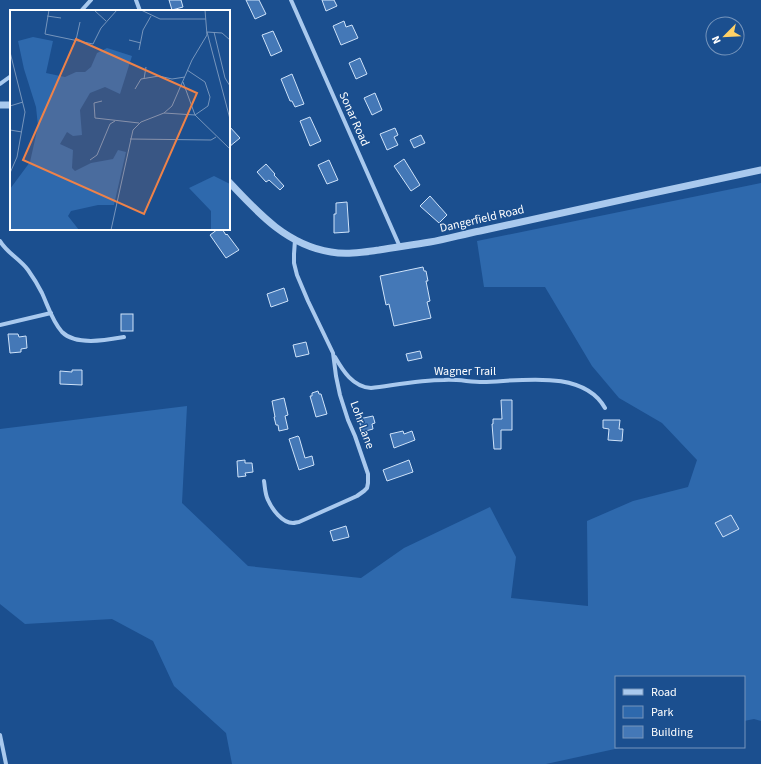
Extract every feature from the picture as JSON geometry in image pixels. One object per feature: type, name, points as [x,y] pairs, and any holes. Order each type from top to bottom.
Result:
[{"type":"street","points":[[82,10],[91,0]]},
{"type":"street","points":[[136,0],[140,10]]},
{"type":"street","name":"Sonar Road","points":[[291,0],[400,247]]},
{"type":"street","points":[[0,84],[10,77]]},
{"type":"street","name":"Dangerfield Road","points":[[230,183],[271,224],[295,240],[316,249],[342,253],[364,252],[430,242],[761,170]]},
{"type":"street","name":"Lohr Lane","points":[[264,481],[268,500],[272,506],[282,518],[293,523],[299,522],[351,499],[364,491],[368,483],[368,474],[340,395],[333,353],[297,275],[294,254],[295,240]]},
{"type":"street","points":[[0,241],[5,248],[28,269],[62,332],[71,338],[91,341],[109,340],[124,336]]},
{"type":"street","points":[[0,325],[51,313]]},
{"type":"street","name":"Wagner Trail","points":[[333,353],[346,374],[355,382],[366,388],[444,380],[483,382],[528,379],[545,380],[562,382],[582,388],[597,397],[605,408]]},
{"type":"street","points":[[0,735],[6,763],[0,762]]},
{"type":"green space","points":[[761,183],[761,721],[754,719],[745,721],[745,676],[615,676],[615,748],[619,748],[546,764],[232,764],[226,733],[174,686],[153,641],[112,619],[25,624],[0,604],[0,429],[187,406],[182,503],[248,566],[361,578],[404,548],[490,507],[516,557],[511,598],[588,606],[587,521],[633,501],[688,487],[697,460],[662,423],[619,398],[592,366],[545,287],[484,287],[477,241]]},
{"type":"building","points":[[169,0],[181,0],[183,7],[172,10]]},
{"type":"building","points":[[246,0],[259,0],[266,14],[255,19]]},
{"type":"building","points":[[322,0],[334,0],[337,6],[326,11]]},
{"type":"building","points":[[344,21],[346,27],[352,25],[358,38],[341,45],[333,26]]},
{"type":"building","points":[[273,31],[282,51],[271,56],[262,35]]},
{"type":"building","points":[[360,58],[367,74],[356,79],[349,63]]},
{"type":"building","points":[[292,74],[304,104],[295,107],[292,101],[290,101],[281,79]]},
{"type":"building","points":[[375,93],[382,110],[372,115],[364,98]]},
{"type":"building","points":[[310,117],[321,141],[310,146],[300,121]]},
{"type":"building","points":[[230,127],[240,138],[230,146]]},
{"type":"building","points":[[395,128],[398,135],[394,137],[398,145],[387,150],[380,134]]},
{"type":"building","points":[[421,135],[425,143],[414,148],[410,140]]},
{"type":"building","points":[[404,159],[420,185],[411,191],[394,166]]},
{"type":"building","points":[[329,160],[338,180],[327,184],[318,165]]},
{"type":"building","points":[[266,164],[284,186],[280,190],[269,180],[266,182],[257,172]]},
{"type":"building","points":[[430,196],[447,215],[439,223],[420,206]]},
{"type":"building","points":[[347,202],[349,232],[334,233],[334,214],[336,214],[336,203]]},
{"type":"building","points":[[217,230],[223,230],[239,250],[226,258],[210,235]]},
{"type":"building","points":[[423,267],[424,271],[426,271],[428,281],[426,281],[430,301],[427,302],[431,318],[394,326],[389,304],[386,305],[380,276]]},
{"type":"building","points":[[284,288],[288,301],[271,307],[267,294]]},
{"type":"building","points":[[121,314],[133,314],[133,331],[121,331]]},
{"type":"building","points":[[8,334],[18,334],[19,337],[26,336],[27,348],[21,349],[21,352],[10,353]]},
{"type":"building","points":[[306,342],[309,354],[296,357],[293,345]]},
{"type":"building","points":[[420,351],[422,358],[408,361],[406,354]]},
{"type":"building","points":[[72,370],[82,370],[82,385],[60,384],[60,371],[72,372]]},
{"type":"building","points":[[318,391],[319,394],[321,394],[327,414],[316,417],[310,396],[312,396],[312,393]]},
{"type":"building","points":[[284,398],[288,415],[285,416],[288,429],[279,431],[274,417],[272,401]]},
{"type":"building","points":[[501,400],[512,400],[512,430],[501,430],[501,449],[494,449],[492,424],[493,419],[502,419]]},
{"type":"building","points":[[373,416],[375,423],[372,424],[373,429],[362,432],[359,419]]},
{"type":"building","points":[[603,420],[620,420],[619,429],[623,429],[622,441],[608,440],[609,429],[603,428]]},
{"type":"building","points":[[403,431],[404,434],[412,431],[415,440],[394,448],[390,434]]},
{"type":"building","points":[[298,436],[305,458],[312,456],[314,465],[299,470],[289,439]]},
{"type":"building","points":[[245,460],[245,463],[252,463],[253,472],[245,473],[246,476],[238,477],[237,461]]},
{"type":"building","points":[[409,460],[413,472],[387,481],[383,470]]},
{"type":"building","points":[[731,515],[739,529],[723,537],[715,523]]},
{"type":"building","points":[[346,526],[349,537],[333,541],[330,531]]}]
